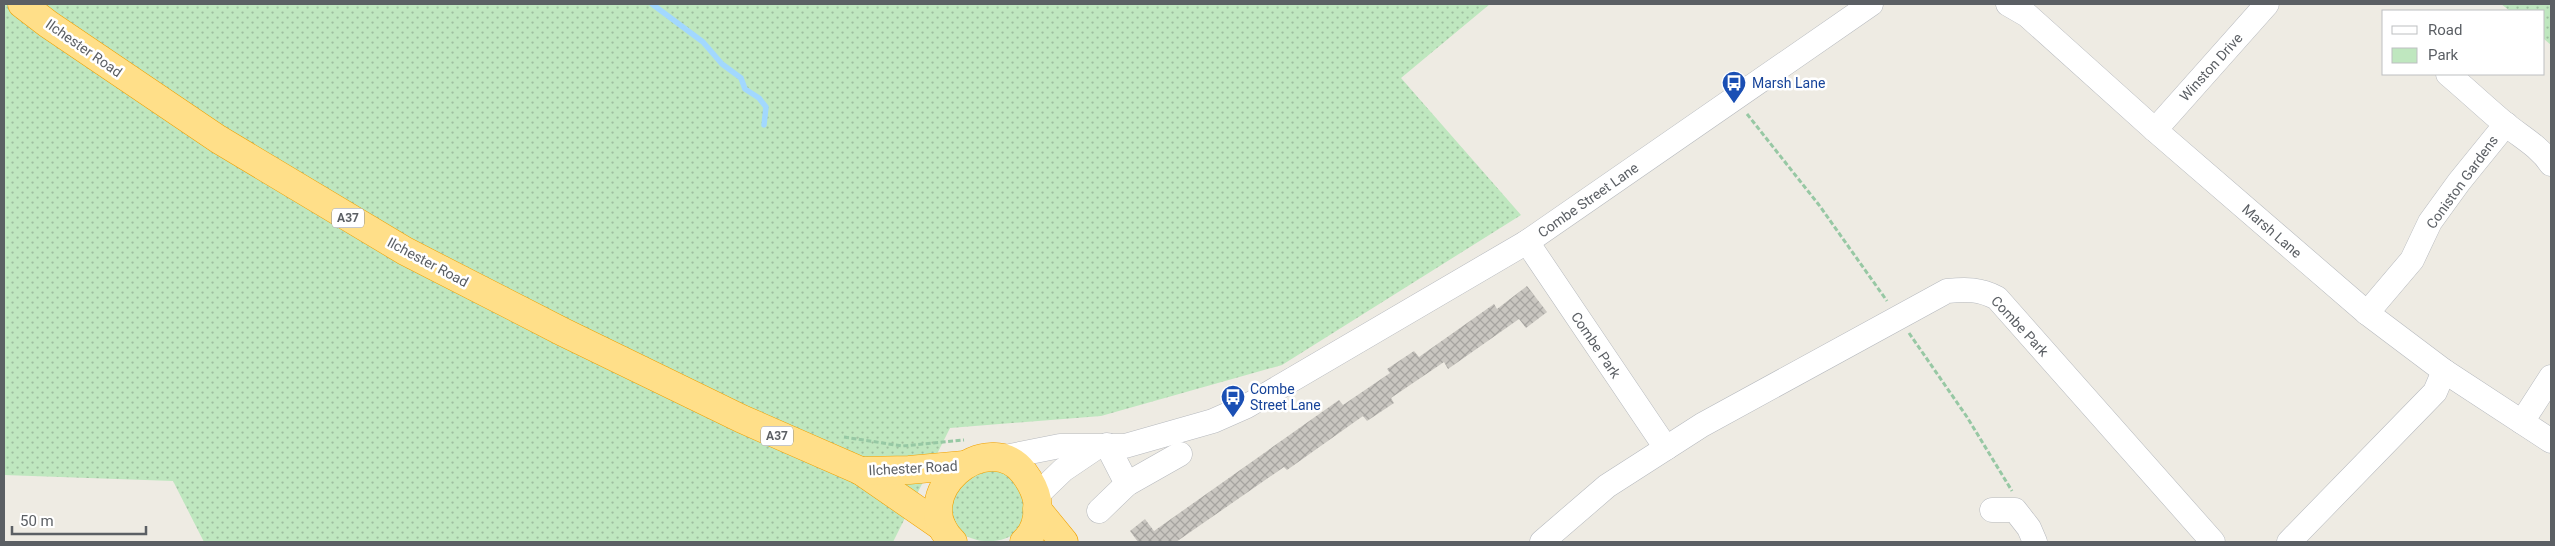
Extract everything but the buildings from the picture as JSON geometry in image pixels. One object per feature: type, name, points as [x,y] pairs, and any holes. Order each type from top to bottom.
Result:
[{"type":"highway","name":"Ilchester Road","points":[[22,4],[48,24],[218,139],[405,251],[564,332],[742,419],[813,452],[861,471],[944,535]]},
{"type":"highway","name":"Ilchester Road","points":[[861,471],[909,470],[966,452]]},
{"type":"highway","name":"A37","points":[[944,535],[938,512],[942,490],[966,452],[980,459],[1000,458]]},
{"type":"highway","points":[[1000,458],[1020,468],[1037,502],[1064,542]]},
{"type":"highway","points":[[1024,542],[1036,524],[1037,502]]},
{"type":"street","name":"Combe Street Lane","points":[[1000,458],[1060,446],[1125,446],[1179,432],[1247,406],[1527,242],[1871,4]]},
{"type":"street","name":"Marsh Lane","points":[[2008,4],[2027,15],[2155,130],[2367,313],[2444,372],[2551,441]]},
{"type":"street","name":"Winston Drive","points":[[2155,130],[2266,4]]},
{"type":"street","name":"Coniston Gardens","points":[[2449,75],[2506,124],[2524,136],[2544,154],[2551,164]]},
{"type":"street","name":"Coniston Gardens","points":[[2367,313],[2412,260],[2430,222],[2459,182],[2506,124]]},
{"type":"street","name":"Combe Park","points":[[1527,242],[1666,448]]},
{"type":"street","name":"Combe Park","points":[[1542,542],[1607,486],[1702,425],[1947,291],[1968,289],[1985,292],[1997,298],[2213,542]]},
{"type":"street","points":[[2289,542],[2435,392],[2444,372]]},
{"type":"street","points":[[2522,422],[2551,377]]},
{"type":"street","points":[[1037,502],[1063,470],[1102,446],[1126,484]]},
{"type":"street","points":[[1099,511],[1126,484],[1180,454]]},
{"type":"street","points":[[2003,510],[2029,528],[2035,542]]},
{"type":"path","points":[[1736,99],[1819,205],[1967,417],[2017,500],[2003,510]]},
{"type":"path","points":[[838,435],[902,446],[966,452]]},
{"type":"green space","points":[[4,4],[1490,4],[1401,78],[1521,215],[1282,365],[1101,416],[950,428],[893,542],[204,542],[173,481],[4,475]]},
{"type":"green space","points":[[2501,4],[2551,4],[2551,45],[2545,40],[2545,10],[2509,10]]},
{"type":"green space","points":[[1001,470],[1024,492],[1025,516],[1020,528],[1005,539],[996,541],[976,540],[967,537],[956,526],[950,503],[969,473]]},
{"type":"waterway","points":[[652,4],[703,42],[722,64],[741,78],[745,89],[759,98],[766,107],[764,125]]},
{"type":"place","name":"Marsh Lane","points":[[1734,104]]},
{"type":"place","name":"Combe Street Lane","points":[[1233,418]]}]
